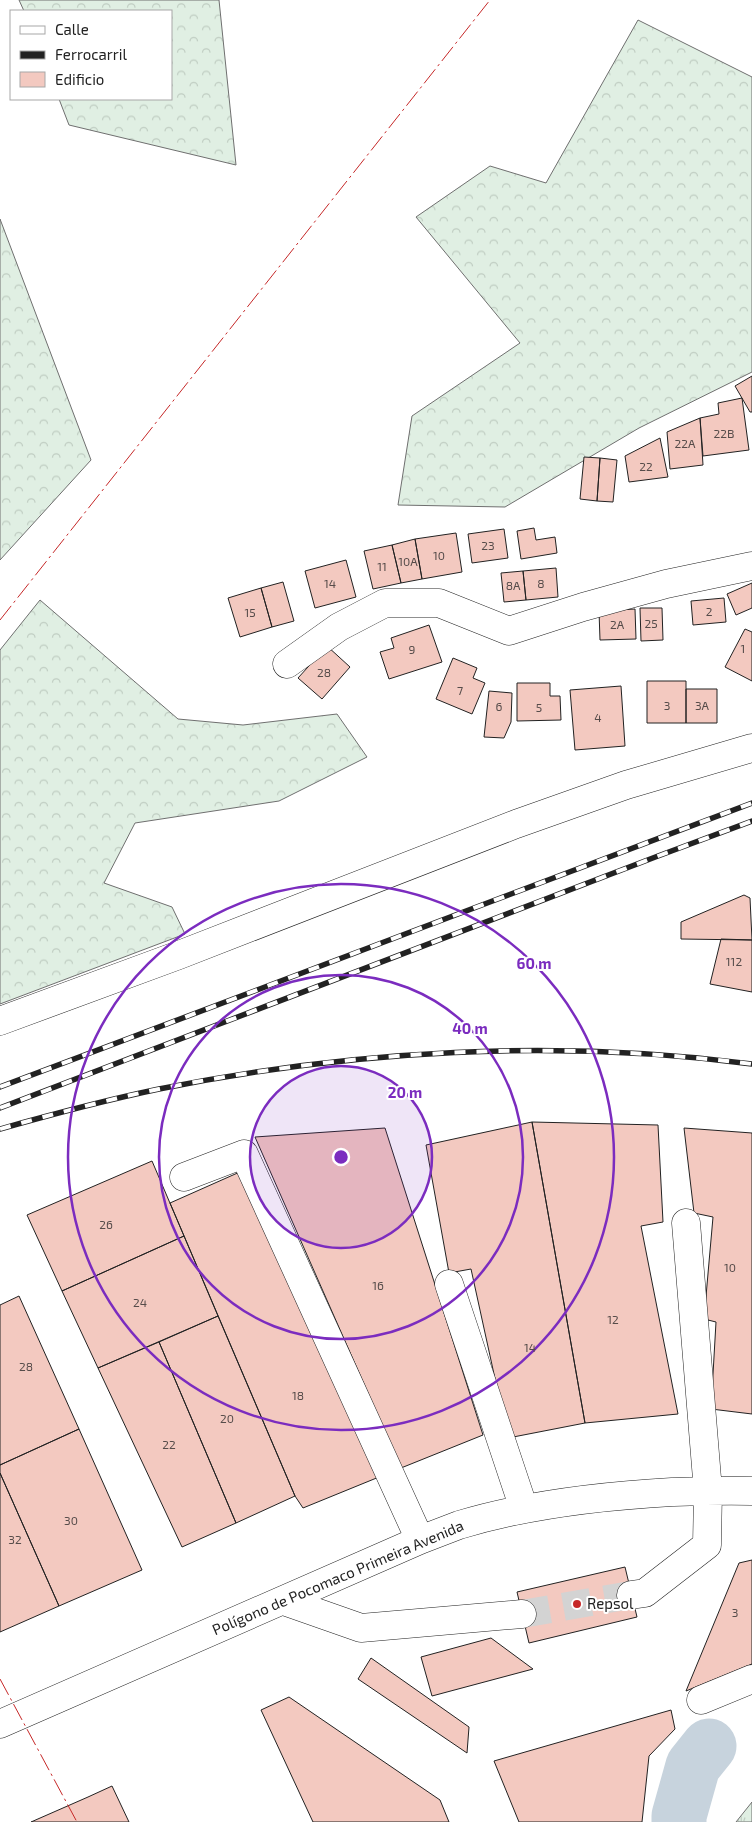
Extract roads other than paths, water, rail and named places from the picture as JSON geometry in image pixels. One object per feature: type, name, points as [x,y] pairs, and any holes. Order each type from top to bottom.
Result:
[{"type":"street","points":[[287,664],[339,627],[386,603],[439,603],[509,631],[583,607],[666,584],[752,566]]},
{"type":"street","points":[[0,1021],[179,955],[516,824],[626,785],[752,748]]},
{"type":"street","points":[[184,1177],[244,1154],[420,1540]]},
{"type":"street","points":[[632,1595],[645,1593],[707,1545],[708,1491],[686,1223]]},
{"type":"street","points":[[449,1284],[524,1509]]},
{"type":"street","name":"Polígono de Pocomaco Primeira Avenida","points":[[0,1724],[420,1540],[459,1526],[524,1509],[560,1503],[634,1495],[752,1491]]},
{"type":"street","points":[[284,1601],[361,1628],[522,1614]]},
{"type":"street","points":[[701,1700],[752,1680]]},
{"type":"waterway","points":[[679,1822],[693,1766],[709,1746]]},
{"type":"tunnel","points":[[522,1614],[631,1595]]},
{"type":"railway","points":[[0,1087],[752,803]]},
{"type":"railway","points":[[0,1108],[752,821]]},
{"type":"railway","points":[[0,1129],[159,1089],[306,1065],[380,1057],[455,1052],[604,1052],[678,1056],[752,1064]]},
{"type":"place","name":"Repsol","points":[[577,1604]]}]
